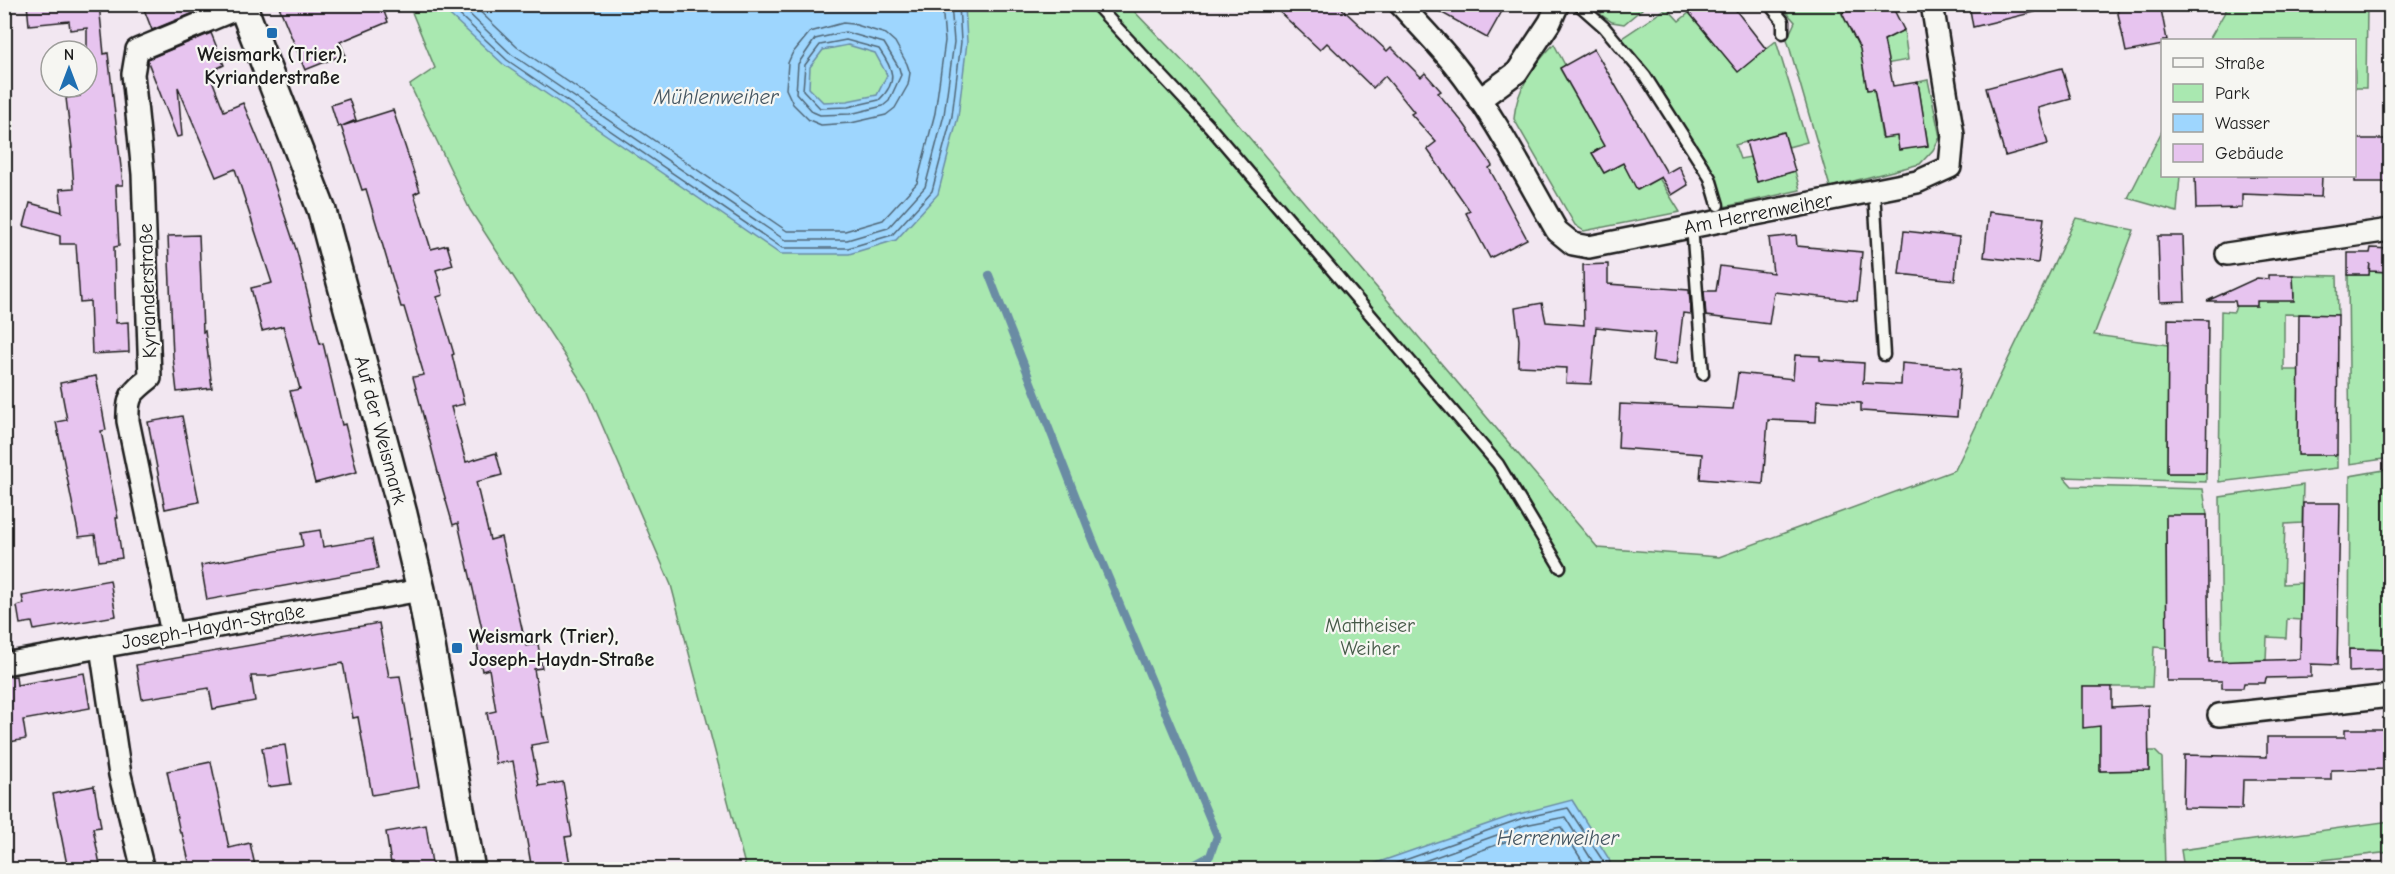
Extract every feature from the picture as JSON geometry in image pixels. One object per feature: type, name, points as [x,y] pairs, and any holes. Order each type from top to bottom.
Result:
[{"type":"street","name":"Am Herrenweiher","points":[[1400,4],[1452,62],[1493,120],[1557,231],[1573,244],[1589,247],[1874,191],[1922,180],[1950,166],[1953,135],[1932,4]]},
{"type":"street","points":[[1479,100],[1517,72],[1550,22],[1558,4]]},
{"type":"street","name":"Auf der Weismark","points":[[243,5],[322,211],[403,514],[421,590],[471,870]]},
{"type":"street","name":"Kyrianderstraße","points":[[172,633],[128,421],[127,401],[135,390],[150,378],[143,174],[133,74],[137,50],[243,5]]},
{"type":"street","points":[[2227,254],[2391,230]]},
{"type":"street","name":"Joseph-Haydn-Straße","points":[[4,664],[421,590]]},
{"type":"street","points":[[101,647],[120,775],[143,870]]},
{"type":"street","points":[[2219,715],[2391,696]]},
{"type":"lane","points":[[1095,4],[1209,126],[1498,464],[1560,567]]},
{"type":"lane","points":[[1578,4],[1604,27],[1645,76],[1710,178],[1718,205]]},
{"type":"lane","points":[[1769,4],[1782,21],[1783,33]]},
{"type":"lane","points":[[1874,191],[1884,355]]},
{"type":"lane","points":[[1692,225],[1703,374]]},
{"type":"green space","name":"Mattheiser Weiher","points":[[409,5],[1128,5],[1196,75],[1598,548],[1719,557],[1955,470],[2076,218],[2134,230],[2094,335],[2168,345],[2167,473],[2206,473],[2206,482],[2064,477],[2072,486],[2203,489],[2207,515],[2166,516],[2167,648],[2154,647],[2152,687],[2083,687],[2100,726],[2100,771],[2149,770],[2149,751],[2155,751],[2162,758],[2165,869],[746,869],[671,585],[587,390],[470,210],[410,85],[435,68]]},
{"type":"green space","points":[[1609,5],[1637,5],[1642,9],[1624,24],[1612,22],[1600,14]]},
{"type":"green space","points":[[1780,5],[1860,5],[1842,14],[1855,39],[1875,45],[1904,30],[1908,60],[1863,68],[1867,90],[1874,89],[1882,138],[1897,136],[1899,150],[1928,145],[1918,82],[1928,80],[1940,137],[1933,150],[1920,164],[1830,187],[1787,39],[1795,22]]},
{"type":"green space","points":[[2229,5],[2367,5],[2366,88],[2356,88],[2356,39],[2210,39]]},
{"type":"green space","points":[[1667,8],[1679,21],[1689,13],[1738,71],[1776,41],[1807,142],[1788,147],[1783,132],[1735,145],[1740,159],[1750,157],[1757,182],[1795,171],[1800,190],[1724,207],[1692,141],[1622,38]]},
{"type":"green space","points":[[1554,44],[1565,65],[1560,69],[1604,146],[1592,153],[1604,173],[1623,163],[1638,190],[1659,178],[1680,212],[1584,231],[1575,225],[1514,119],[1518,98],[1527,78]]},
{"type":"green space","points":[[2161,133],[2161,177],[2180,177],[2177,212],[2128,198]]},
{"type":"green space","points":[[2369,271],[2390,272],[2390,458],[2350,464],[2348,275],[2369,275]]},
{"type":"green space","points":[[2293,275],[2337,276],[2338,315],[2284,314],[2284,370],[2299,370],[2299,455],[2337,455],[2337,468],[2219,482],[2221,311],[2234,312],[2236,306],[2256,306],[2257,301],[2294,297]]},
{"type":"green space","points":[[2390,469],[2390,650],[2370,649],[2349,654],[2350,476]]},
{"type":"green space","points":[[2303,485],[2302,523],[2285,524],[2283,584],[2301,583],[2301,620],[2287,619],[2286,638],[2267,637],[2266,660],[2222,665],[2220,497]]},
{"type":"green space","points":[[2390,821],[2390,852],[2245,869],[2184,869],[2181,850]]},
{"type":"water","name":"Mühlenweiher","points":[[439,5],[965,5],[967,42],[958,117],[938,194],[896,240],[849,254],[780,254],[503,64]],"holes":[[[848,45],[875,53],[887,75],[877,95],[847,101],[823,102],[809,88],[810,67],[823,50]]]},
{"type":"water","name":"Herrenweiher","points":[[1572,800],[1609,859],[1612,869],[1359,869],[1511,816]]},
{"type":"building","points":[[27,4],[99,4],[104,54],[108,53],[123,185],[116,185],[119,246],[114,247],[116,323],[128,322],[129,352],[92,354],[90,301],[80,302],[76,244],[60,244],[60,236],[24,226],[30,203],[62,212],[60,189],[74,188],[66,99],[99,99],[99,39],[87,39],[87,28],[70,30],[69,21],[29,25]]},
{"type":"building","points":[[142,4],[199,4],[201,10],[152,30]]},
{"type":"building","points":[[278,4],[381,4],[388,22],[340,42],[345,54],[305,70]]},
{"type":"building","points":[[1271,4],[1337,4],[1387,51],[1391,47],[1421,77],[1425,73],[1441,91],[1438,93],[1487,157],[1492,166],[1489,168],[1527,239],[1490,258],[1466,213],[1470,211],[1427,149],[1436,142],[1411,114],[1414,112],[1385,76],[1373,88],[1327,43],[1320,50]]},
{"type":"building","points":[[1426,4],[1506,4],[1487,38]]},
{"type":"building","points":[[1682,4],[1731,4],[1766,49],[1738,72]]},
{"type":"building","points":[[1860,4],[1891,4],[1904,30],[1884,40],[1893,86],[1918,82],[1928,146],[1899,150],[1897,136],[1883,138],[1874,89],[1867,90],[1860,49],[1842,13]]},
{"type":"building","points":[[1969,4],[2034,4],[2035,12],[1973,27]]},
{"type":"building","points":[[2116,4],[2160,4],[2167,39],[2161,39],[2161,45],[2126,52]]},
{"type":"building","points":[[211,33],[224,65],[209,72],[224,111],[243,103],[265,156],[297,252],[320,344],[323,343],[342,425],[345,424],[357,472],[315,483],[290,391],[300,389],[283,326],[262,331],[251,288],[272,283],[235,169],[216,177],[178,87],[182,136],[177,137],[148,62],[148,59]]},
{"type":"building","points":[[1594,49],[1667,173],[1679,166],[1688,185],[1672,195],[1661,177],[1637,190],[1623,163],[1604,173],[1592,153],[1604,146],[1560,68]]},
{"type":"building","points":[[2062,68],[2071,99],[2038,108],[2048,144],[2005,156],[1986,88]]},
{"type":"building","points":[[349,99],[356,120],[342,126],[393,110],[420,191],[414,194],[431,249],[447,245],[453,265],[436,270],[443,295],[437,297],[454,354],[452,355],[464,404],[451,407],[466,462],[496,453],[502,475],[476,482],[490,540],[501,537],[526,646],[538,644],[542,668],[534,669],[542,717],[544,717],[549,742],[531,745],[539,786],[563,782],[572,836],[565,837],[571,870],[532,870],[513,761],[496,764],[487,713],[496,711],[489,669],[482,671],[477,643],[485,642],[458,523],[453,525],[413,377],[424,375],[366,189],[362,190],[341,126],[338,127],[331,105]]},
{"type":"building","points":[[1784,132],[1795,171],[1757,182],[1746,142]]},
{"type":"building","points":[[2356,139],[2391,139],[2391,182],[2355,182]]},
{"type":"building","points":[[2195,177],[2322,177],[2321,197],[2242,194],[2242,208],[2196,209]]},
{"type":"building","points":[[1989,212],[2044,218],[2038,263],[1984,257]]},
{"type":"building","points":[[1904,231],[1959,237],[1955,280],[1899,274]]},
{"type":"building","points":[[199,235],[203,332],[205,331],[212,388],[177,392],[173,357],[168,236]]},
{"type":"building","points":[[1796,235],[1797,246],[1862,252],[1857,301],[1774,292],[1769,324],[1706,316],[1704,291],[1716,291],[1720,266],[1773,273],[1769,238]]},
{"type":"building","points":[[2158,236],[2183,236],[2185,301],[2160,302]]},
{"type":"building","points":[[2371,248],[2391,249],[2391,272],[2369,271],[2369,275],[2348,275],[2348,253],[2370,253]]},
{"type":"building","points":[[1608,264],[1608,284],[1689,290],[1691,314],[1683,313],[1677,364],[1652,361],[1655,333],[1596,327],[1591,384],[1566,383],[1567,368],[1518,366],[1519,340],[1515,308],[1542,303],[1546,322],[1584,325],[1583,265]]},
{"type":"building","points":[[2268,275],[2293,275],[2294,301],[2257,301],[2257,306],[2236,306],[2235,301],[2207,301],[2257,278],[2268,279]]},
{"type":"building","points":[[2299,314],[2338,315],[2337,455],[2298,455]]},
{"type":"building","points":[[2168,319],[2208,320],[2206,473],[2167,473]]},
{"type":"building","points":[[1795,355],[1820,356],[1820,360],[1864,363],[1863,383],[1901,385],[1902,363],[1961,368],[1957,417],[1861,411],[1861,403],[1817,400],[1816,422],[1768,420],[1763,484],[1700,479],[1702,454],[1618,448],[1620,404],[1733,409],[1738,373],[1793,379]]},
{"type":"building","points":[[96,376],[106,430],[101,431],[118,518],[116,518],[122,558],[99,561],[95,535],[79,537],[56,422],[67,420],[60,383]]},
{"type":"building","points":[[182,416],[199,502],[165,509],[148,422]]},
{"type":"building","points":[[2303,503],[2340,503],[2337,665],[2311,664],[2311,677],[2266,678],[2265,683],[2244,683],[2243,688],[2222,688],[2222,681],[2167,681],[2166,515],[2207,515],[2209,662],[2300,659]]},
{"type":"building","points":[[320,530],[323,547],[372,539],[378,569],[207,600],[201,565],[303,546],[301,533]]},
{"type":"building","points":[[110,580],[116,616],[34,630],[32,622],[20,624],[17,606],[24,604],[22,596]]},
{"type":"building","points":[[379,623],[389,677],[400,676],[419,787],[372,795],[358,717],[353,718],[343,663],[269,676],[251,676],[255,701],[213,709],[209,688],[142,699],[136,665]]},
{"type":"building","points":[[2349,649],[2391,650],[2391,670],[2349,672]]},
{"type":"building","points":[[84,673],[90,708],[23,720],[26,739],[4,743],[4,677],[16,676],[17,685]]},
{"type":"building","points":[[2083,687],[2112,687],[2112,707],[2148,705],[2149,770],[2100,771],[2100,726],[2083,728]]},
{"type":"building","points":[[2345,729],[2391,729],[2391,769],[2331,770],[2331,780],[2243,780],[2242,809],[2183,808],[2184,755],[2267,757],[2267,737],[2345,737]]},
{"type":"building","points":[[285,745],[291,784],[268,787],[262,748]]},
{"type":"building","points":[[211,762],[229,848],[250,843],[256,870],[191,870],[182,833],[180,833],[167,771]]},
{"type":"building","points":[[94,786],[101,827],[93,828],[101,870],[68,870],[53,794]]},
{"type":"building","points":[[426,825],[433,870],[392,870],[386,832]]},
{"type":"waterway","points":[[989,275],[1092,538],[1217,836],[1210,856],[1184,870]]},
{"type":"place","name":"Weismark (Trier), Kyrianderstraße","points":[[272,33]]},
{"type":"place","name":"Weismark (Trier), Joseph-Haydn-Straße","points":[[457,648]]}]
